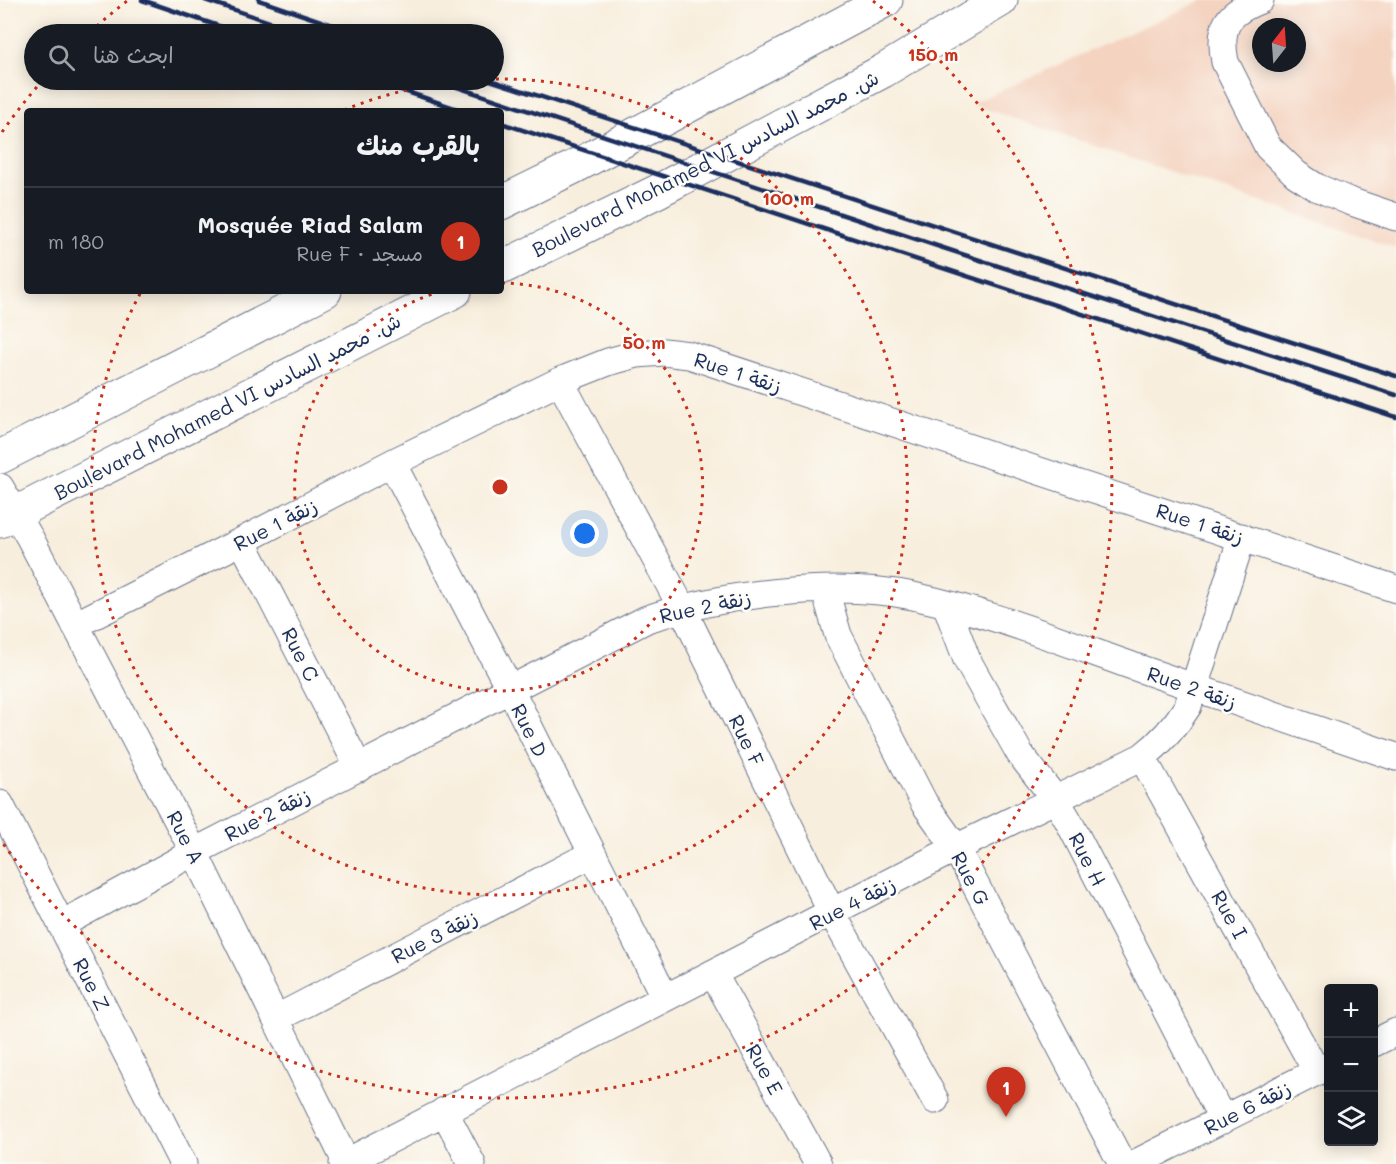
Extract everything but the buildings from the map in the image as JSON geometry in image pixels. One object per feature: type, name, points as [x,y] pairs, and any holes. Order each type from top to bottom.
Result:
[{"type":"main road","points":[[504,202],[576,166],[886,0]]},
{"type":"main road","name":"Boulevard Mohamed VI ش. محمد السادس","points":[[504,267],[658,191],[883,71],[1001,0]]},
{"type":"main road","points":[[0,457],[319,294]]},
{"type":"main road","name":"Boulevard Mohamed VI ش. محمد السادس","points":[[5,507],[449,294]]},
{"type":"street","points":[[1260,0],[1234,13],[1226,24],[1222,47],[1225,62],[1268,147],[1296,174],[1316,187],[1396,217]]},
{"type":"street","name":"Rue 1 زنقة","points":[[75,625],[392,463],[560,381],[608,362],[637,354],[664,352],[689,355],[1396,589]]},
{"type":"street","name":"Rue F","points":[[560,381],[682,608],[832,913],[934,1100]]},
{"type":"street","name":"Rue D","points":[[392,463],[510,689],[665,999]]},
{"type":"street","name":"Rue A","points":[[5,507],[75,625],[194,852],[277,1018],[345,1163]]},
{"type":"street","name":"Rue 4 زنقة","points":[[345,1163],[956,848],[1142,757],[1160,743],[1176,725],[1188,706],[1242,537]]},
{"type":"street","name":"Rue C","points":[[242,541],[359,768]]},
{"type":"street","name":"Rue 2 زنقة","points":[[62,924],[194,852],[648,619],[682,608],[760,594],[825,590],[882,592],[946,604],[1023,628],[1396,757]]},
{"type":"street","name":"Rue G","points":[[825,590],[838,635],[924,803],[956,848],[1122,1164]]},
{"type":"street","name":"Rue H","points":[[946,604],[967,660],[1020,754],[1056,800],[1223,1120]]},
{"type":"street","name":"Rue I","points":[[1142,757],[1323,1069]]},
{"type":"street","name":"Rue Z","points":[[0,804],[183,1164]]},
{"type":"street","name":"Rue 3 زنقة","points":[[277,1018],[592,854]]},
{"type":"street","name":"Rue E","points":[[713,973],[818,1164]]},
{"type":"street","points":[[1378,1041],[1396,1032]]},
{"type":"street","name":"Rue 6 زنقة","points":[[1134,1164],[1323,1069]]},
{"type":"street","points":[[444,1111],[472,1164]]},
{"type":"shaded area","points":[[1203,0],[1396,0],[1396,248],[971,104]]},
{"type":"railway","points":[[142,0],[213,24]]},
{"type":"railway","points":[[205,0],[276,24]]},
{"type":"railway","points":[[259,0],[330,24]]},
{"type":"railway","points":[[504,85],[1396,376]]},
{"type":"railway","points":[[401,90],[454,108]]},
{"type":"railway","points":[[466,90],[1396,395]]},
{"type":"railway","points":[[504,124],[1396,417]]},
{"type":"place","name":"Mosquée Riad Salam","points":[[1006,1117]]}]
